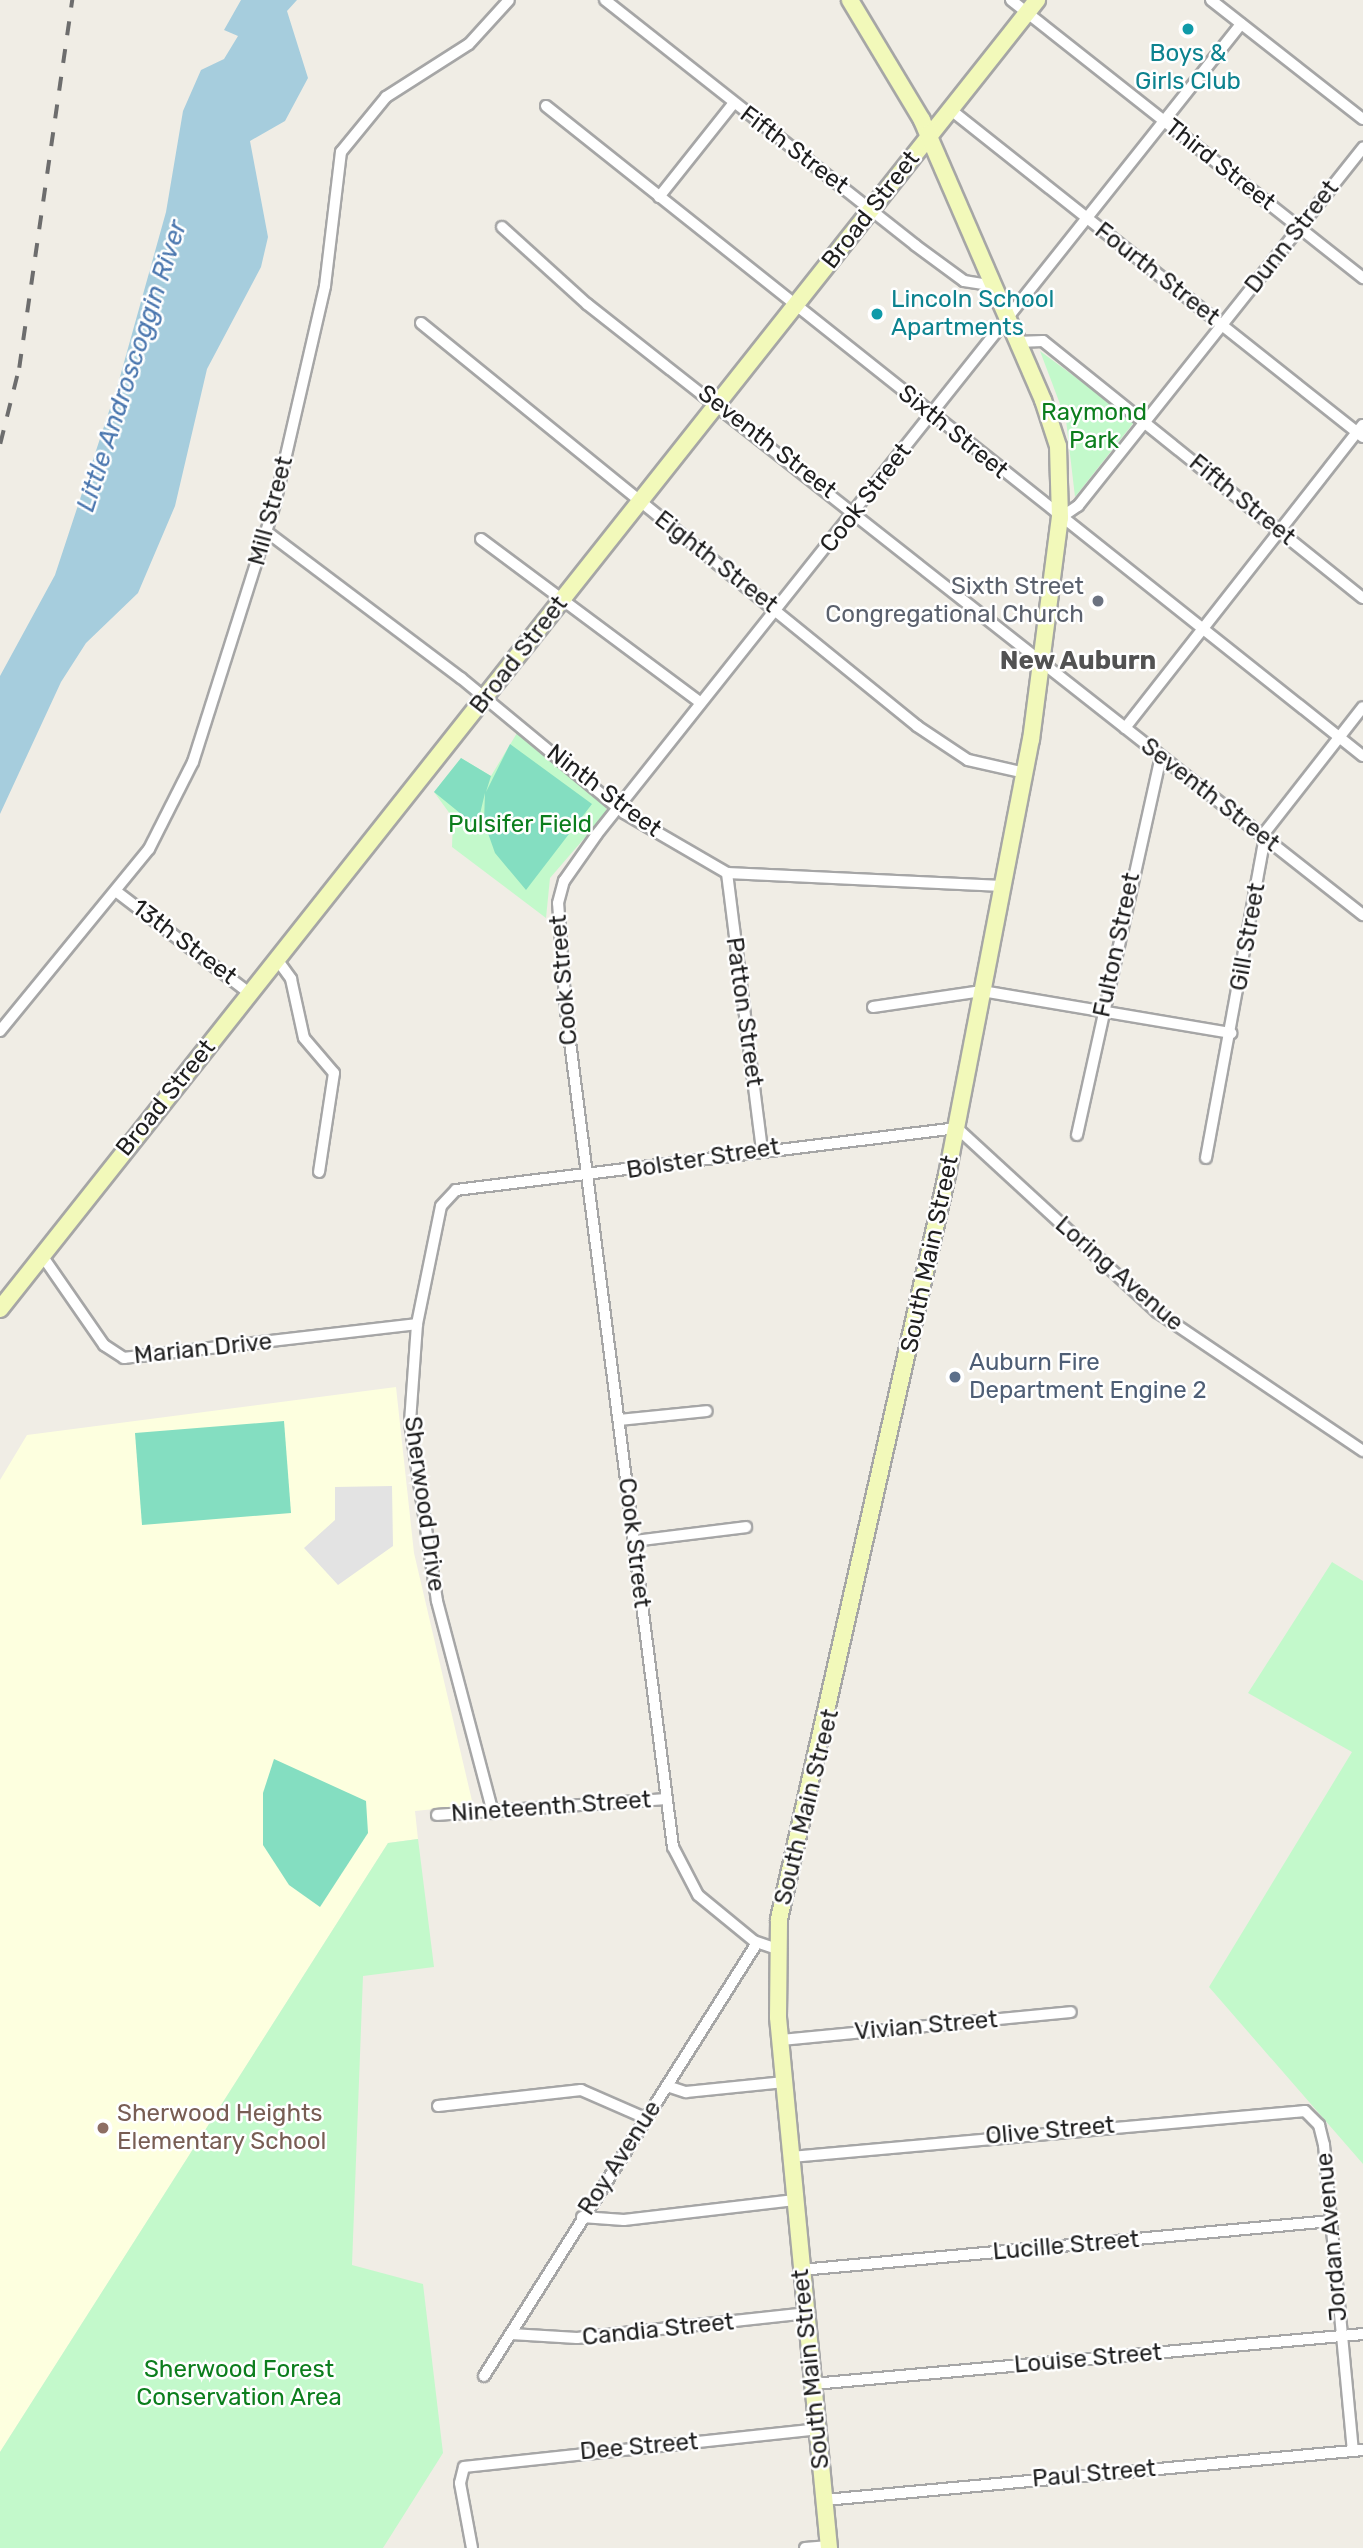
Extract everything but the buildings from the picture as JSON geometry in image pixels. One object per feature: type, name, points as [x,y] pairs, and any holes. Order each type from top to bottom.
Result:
[{"type":"street","name":"Mill Street","points":[[0,1031],[117,891],[166,820],[193,762],[267,532],[325,286],[333,178],[341,152],[386,97],[469,44],[509,0]]},
{"type":"street","name":"Fifth Street","points":[[605,0],[733,104],[964,281],[990,285]]},
{"type":"street","name":"South Main Street","points":[[829,2547],[784,2082],[777,1949],[957,1128],[1044,664],[1060,518],[1058,446],[1017,342],[928,139],[850,0]]},
{"type":"street","name":"Third Street","points":[[1011,0],[1032,6],[1163,121],[1363,278]]},
{"type":"street","points":[[1210,0],[1363,119]]},
{"type":"street","name":"Broad Street","points":[[0,1309],[276,958],[487,698],[1032,6]]},
{"type":"street","name":"Cook Street","points":[[777,1949],[757,1943],[683,1876],[665,1799],[587,1175],[558,902],[569,874],[618,808],[1241,24]]},
{"type":"street","points":[[659,197],[733,104]]},
{"type":"street","name":"Sixth Street","points":[[546,106],[1060,518],[1363,756]]},
{"type":"street","name":"Fourth Street","points":[[951,110],[1222,326],[1361,432]]},
{"type":"street","name":"Dunn Street","points":[[1060,518],[1078,506],[1363,148]]},
{"type":"street","name":"Seventh Street","points":[[502,227],[597,313],[719,404],[1125,729],[1363,915]]},
{"type":"street","name":"Eighth Street","points":[[421,323],[952,752],[1025,773]]},
{"type":"street","name":"Fifth Street","points":[[1017,342],[1043,341],[1363,598]]},
{"type":"street","points":[[1125,729],[1202,628],[1361,432]]},
{"type":"street","name":"Ninth Street","points":[[267,532],[487,698],[618,808],[727,873],[1003,886]]},
{"type":"street","points":[[481,539],[701,703]]},
{"type":"street","name":"Gill Street","points":[[1206,1158],[1273,819],[1363,707]]},
{"type":"street","name":"Fulton Street","points":[[1077,1135],[1161,757]]},
{"type":"street","name":"Patton Street","points":[[727,873],[762,1150]]},
{"type":"street","name":"13th Street","points":[[117,891],[249,993]]},
{"type":"street","points":[[276,958],[291,979],[304,1038],[334,1073],[319,1172]]},
{"type":"street","points":[[873,1007],[982,990],[1231,1033]]},
{"type":"street","name":"Bolster Street","points":[[449,1194],[762,1150],[957,1128]]},
{"type":"street","name":"Loring Avenue","points":[[957,1128],[1157,1312],[1363,1451]]},
{"type":"street","name":"Sherwood Drive","points":[[449,1194],[417,1324],[409,1399],[437,1601],[493,1813]]},
{"type":"street","name":"Marian Drive","points":[[41,1254],[104,1345],[124,1358],[417,1324]]},
{"type":"street","points":[[619,1420],[707,1412]]},
{"type":"street","points":[[634,1541],[746,1527]]},
{"type":"street","name":"Nineteenth Street","points":[[437,1815],[665,1799]]},
{"type":"street","name":"Roy Avenue","points":[[484,2376],[757,1943]]},
{"type":"street","name":"Vivian Street","points":[[781,2040],[1071,2012]]},
{"type":"street","points":[[667,2086],[686,2092],[784,2082]]},
{"type":"street","points":[[438,2106],[581,2090],[645,2118]]},
{"type":"street","name":"Olive Street","points":[[791,2157],[1283,2109],[1308,2113]]},
{"type":"street","name":"Jordan Avenue","points":[[1308,2113],[1322,2134],[1342,2336],[1358,2450]]},
{"type":"street","points":[[582,2217],[624,2220],[795,2200]]},
{"type":"street","name":"Lucille Street","points":[[802,2270],[1331,2221]]},
{"type":"street","name":"Candia Street","points":[[511,2334],[590,2337],[806,2313]]},
{"type":"street","name":"Louise Street","points":[[813,2384],[1363,2334]]},
{"type":"street","name":"Dee Street","points":[[472,2548],[462,2470],[817,2429]]},
{"type":"street","name":"Paul Street","points":[[824,2500],[1358,2450]]},
{"type":"street","points":[[805,2548],[829,2547]]},
{"type":"shaded area","name":"Sherwood Heights Elementary School","points":[[396,1387],[414,1553],[473,1805],[415,1811],[418,1839],[388,1843],[0,2452],[0,1480],[27,1435]]},
{"type":"shaded area","points":[[392,1486],[393,1546],[338,1585],[304,1548],[335,1520],[335,1487]]},
{"type":"green space","name":"Raymond Park","points":[[1040,351],[1135,421],[1075,497],[1066,420]]},
{"type":"green space","name":"Pulsifer Field","points":[[517,733],[605,803],[607,812],[550,878],[546,918],[452,847],[453,818],[434,792],[461,758],[491,776]]},
{"type":"green space","name":"Pulsifer Field","points":[[510,744],[592,804],[526,890],[495,853],[484,822],[485,793],[479,818],[471,822],[434,792],[461,758],[491,776],[486,792]]},
{"type":"green space","points":[[284,1421],[291,1513],[142,1525],[135,1433]]},
{"type":"green space","points":[[1332,1562],[1363,1581],[1363,2164],[1209,1987],[1352,1752],[1248,1693]]},
{"type":"green space","points":[[274,1759],[366,1801],[368,1833],[320,1907],[289,1885],[263,1845],[263,1793]]},
{"type":"green space","name":"Sherwood Forest Conservation Area","points":[[418,1839],[434,1967],[363,1976],[352,2265],[423,2284],[443,2453],[383,2548],[0,2548],[0,2452],[388,1843]]},
{"type":"water","name":"Little Androscoggin River","points":[[241,0],[297,0],[287,11],[308,78],[285,121],[250,141],[268,237],[261,267],[207,369],[175,506],[138,593],[86,643],[61,682],[0,814],[0,676],[55,575],[118,384],[166,212],[183,111],[201,70],[224,59],[238,36],[224,30]]},
{"type":"railway","points":[[0,444],[19,368],[72,0]]},
{"type":"place","name":"Boys & Girls Club","points":[[1188,29]]},
{"type":"place","name":"Lincoln School Apartments","points":[[877,314]]},
{"type":"place","name":"Sixth Street Congregational Church","points":[[1098,601]]},
{"type":"place","name":"Auburn Fire Department Engine 2","points":[[955,1377]]},
{"type":"place","name":"Sherwood Heights Elementary School","points":[[103,2128]]},
{"type":"district","name":"New Auburn","points":[[1078,661]]}]
